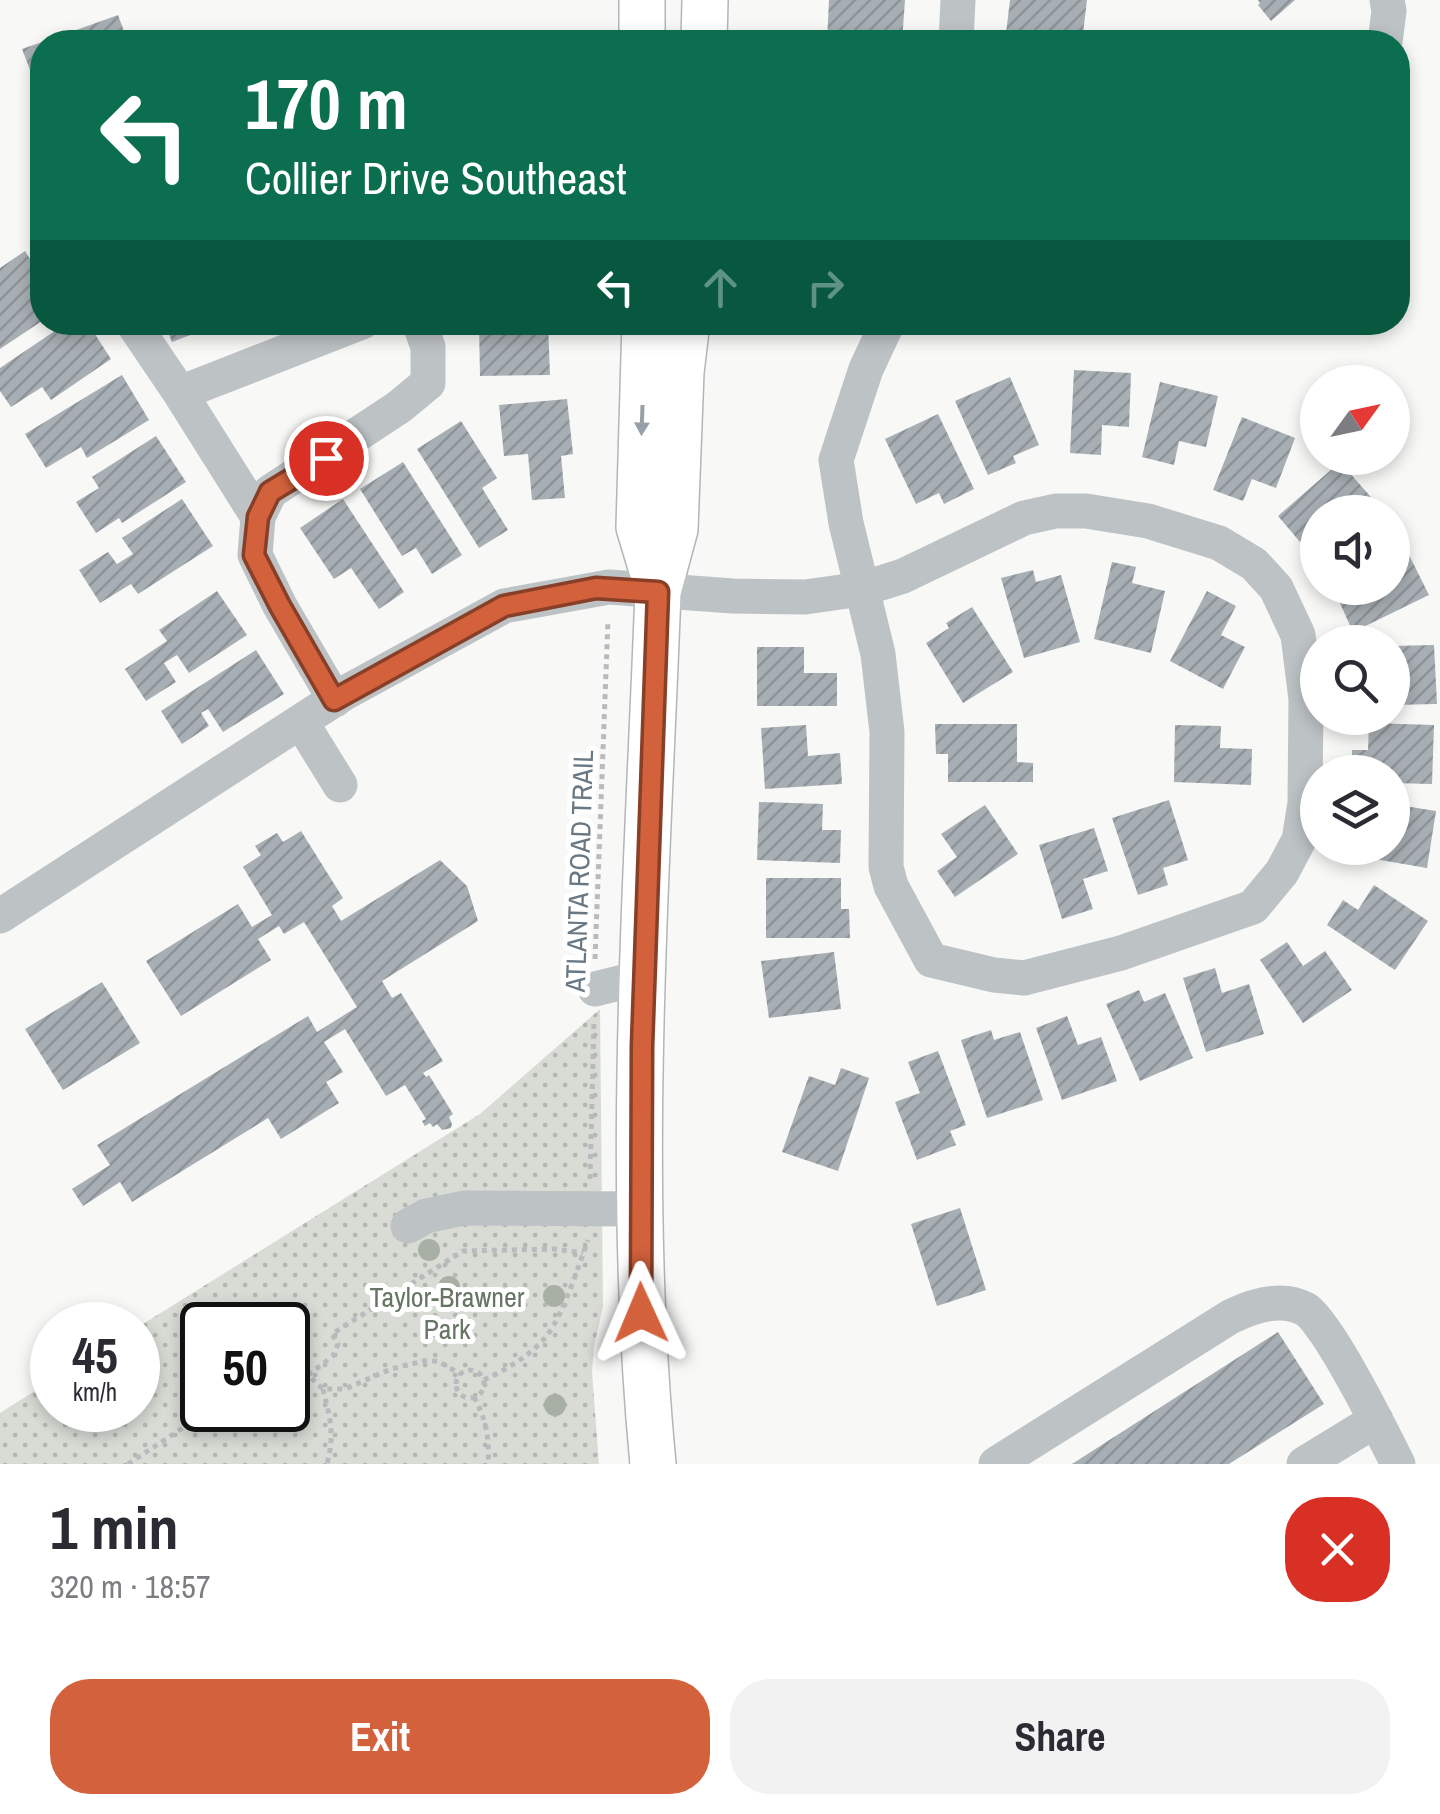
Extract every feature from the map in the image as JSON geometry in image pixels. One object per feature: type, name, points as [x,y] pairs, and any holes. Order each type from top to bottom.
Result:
[{"type":"main road","points":[[642,0],[642,30]]},
{"type":"main road","points":[[704,30],[705,0]]},
{"type":"main road","points":[[645,335],[639,527],[658,592]]},
{"type":"main road","points":[[653,1464],[641,1313],[644,976],[658,592],[675,529],[685,335]]},
{"type":"street","points":[[957,30],[958,0]]},
{"type":"street","points":[[1387,0],[1388,30]]},
{"type":"street","points":[[141,335],[258,517]]},
{"type":"street","points":[[180,393],[329,335]]},
{"type":"street","points":[[334,700],[254,555],[258,517],[270,492],[385,417],[428,382],[428,347],[424,335]]},
{"type":"street","points":[[0,916],[334,700],[504,606],[609,587],[806,597],[862,589],[902,576],[1024,518],[1056,511],[1148,520],[1219,543],[1254,564],[1276,588],[1298,634],[1306,699],[1305,803],[1299,840],[1282,872],[1253,907],[1121,953],[1024,978],[931,960],[898,899],[886,867],[887,732],[878,654],[862,589],[846,522],[836,460],[866,369],[882,335]]},
{"type":"street","points":[[301,722],[340,785]]},
{"type":"street","points":[[595,989],[644,976]]},
{"type":"street","points":[[408,1226],[426,1216],[464,1208],[640,1209]]},
{"type":"street","points":[[996,1464],[1230,1317],[1265,1304],[1301,1307],[1319,1321],[1398,1464]]},
{"type":"street","points":[[1304,1464],[1376,1420]]},
{"type":"path","name":"ATLANTA ROAD TRAIL","points":[[484,1380],[526,1355],[548,1334],[588,1241],[609,587]]},
{"type":"path","points":[[310,1373],[333,1356],[338,1344],[332,1334],[463,1251],[555,1248],[583,1254]]},
{"type":"path","points":[[323,1388],[345,1389],[424,1361],[438,1362],[460,1374]]},
{"type":"path","points":[[472,1370],[480,1372],[484,1380],[484,1388],[474,1397],[465,1396],[456,1382],[460,1374],[472,1370]]},
{"type":"path","points":[[310,1377],[323,1388],[332,1430],[326,1464]]},
{"type":"path","points":[[474,1397],[488,1432],[488,1464]]},
{"type":"path","points":[[128,1464],[180,1430]]},
{"type":"green space","name":"Taylor-Brawner Park","points":[[600,1009],[603,1307],[592,1372],[599,1464],[0,1464],[0,1413],[30,1394],[30,1432],[160,1432],[160,1313],[480,1114]]},
{"type":"building","points":[[829,0],[905,0],[903,30],[828,30]]},
{"type":"building","points":[[1010,0],[1087,0],[1083,30],[1006,30]]},
{"type":"building","points":[[1258,0],[1295,0],[1271,21]]},
{"type":"building","points":[[118,15],[124,30],[76,30]]},
{"type":"building","points":[[30,46],[30,70],[22,49]]},
{"type":"building","points":[[25,251],[30,259],[30,329],[0,349],[0,268]]},
{"type":"building","points":[[49,335],[95,335],[111,359],[51,400],[42,387],[11,407],[0,391],[0,368]]},
{"type":"building","points":[[169,335],[190,335],[172,342]]},
{"type":"building","points":[[479,335],[548,335],[550,375],[480,376]]},
{"type":"building","points":[[1074,370],[1131,373],[1129,427],[1102,425],[1101,455],[1070,453]]},
{"type":"building","points":[[122,375],[149,420],[87,458],[81,447],[46,468],[25,434]]},
{"type":"building","points":[[1010,377],[1039,445],[1013,456],[1016,463],[988,475],[955,401]]},
{"type":"building","points":[[1160,382],[1218,396],[1206,447],[1179,441],[1174,465],[1142,457]]},
{"type":"building","points":[[567,399],[573,454],[561,456],[565,498],[532,500],[528,454],[504,456],[499,405]]},
{"type":"building","points":[[938,414],[974,489],[944,504],[939,493],[916,504],[885,439]]},
{"type":"building","points":[[1242,417],[1295,438],[1276,488],[1252,479],[1243,501],[1213,490]]},
{"type":"building","points":[[461,421],[497,478],[482,488],[508,530],[479,548],[417,449]]},
{"type":"building","points":[[156,436],[186,482],[122,523],[119,518],[96,533],[76,502],[99,488],[92,477]]},
{"type":"building","points":[[403,462],[462,555],[432,574],[416,548],[402,556],[360,489]]},
{"type":"building","points":[[1325,475],[1351,475],[1369,495],[1302,495]]},
{"type":"building","points":[[1300,497],[1300,542],[1278,516]]},
{"type":"building","points":[[182,499],[213,546],[138,594],[131,584],[100,603],[79,570],[108,552],[117,564],[133,554],[122,538]]},
{"type":"building","points":[[343,499],[404,592],[379,609],[351,568],[334,579],[300,528]]},
{"type":"building","points":[[1410,557],[1429,595],[1410,604]]},
{"type":"building","points":[[1112,562],[1136,567],[1132,583],[1165,591],[1151,653],[1094,639]]},
{"type":"building","points":[[1033,570],[1036,582],[1061,575],[1080,642],[1024,658],[1001,578]]},
{"type":"building","points":[[217,591],[247,635],[189,673],[177,655],[164,663],[176,682],[146,701],[125,669],[167,641],[159,630]]},
{"type":"building","points":[[1207,591],[1236,606],[1221,635],[1245,647],[1223,689],[1170,661]]},
{"type":"building","points":[[1341,605],[1408,605],[1367,625],[1350,625]]},
{"type":"building","points":[[972,607],[1013,672],[963,703],[926,643],[949,628],[946,623]]},
{"type":"building","points":[[1434,645],[1437,704],[1410,705],[1410,646]]},
{"type":"building","points":[[757,647],[804,647],[804,673],[837,673],[837,706],[757,706]]},
{"type":"building","points":[[256,650],[284,694],[223,732],[208,709],[201,713],[209,726],[182,744],[161,711]]},
{"type":"building","points":[[935,724],[1017,724],[1017,762],[1033,763],[1033,782],[948,782],[948,754],[936,754]]},
{"type":"building","points":[[1410,724],[1434,725],[1432,784],[1410,783],[1410,755],[1352,755],[1352,750],[1368,750],[1369,735],[1410,735]]},
{"type":"building","points":[[806,725],[808,756],[840,753],[842,784],[765,789],[761,728]]},
{"type":"building","points":[[1175,725],[1221,726],[1220,748],[1252,749],[1251,785],[1174,782]]},
{"type":"building","points":[[1169,800],[1188,860],[1163,868],[1168,885],[1138,895],[1112,818]]},
{"type":"building","points":[[759,802],[823,804],[822,830],[841,830],[840,863],[757,860]]},
{"type":"building","points":[[985,805],[1018,854],[955,897],[937,871],[957,857],[941,834]]},
{"type":"building","points":[[1410,807],[1436,811],[1427,868],[1409,865]]},
{"type":"building","points":[[1094,828],[1108,871],[1083,879],[1093,909],[1062,919],[1039,845]]},
{"type":"building","points":[[301,831],[343,898],[332,906],[341,921],[440,860],[467,886],[478,921],[382,981],[392,998],[401,993],[443,1061],[423,1073],[429,1075],[453,1114],[449,1117],[451,1128],[442,1130],[430,1123],[425,1126],[422,1121],[426,1119],[405,1085],[386,1096],[345,1029],[324,1042],[343,1072],[326,1082],[339,1103],[281,1139],[268,1118],[132,1202],[120,1182],[83,1206],[72,1189],[110,1165],[97,1145],[308,1016],[317,1032],[357,1007],[304,922],[284,934],[279,926],[258,939],[271,960],[181,1016],[146,961],[238,904],[252,927],[272,915],[243,867],[261,855],[255,846],[277,833],[283,842]]},
{"type":"building","points":[[766,878],[841,878],[841,909],[849,909],[850,938],[766,938]]},
{"type":"building","points":[[1374,885],[1428,921],[1395,970],[1327,925],[1343,900],[1358,910]]},
{"type":"building","points":[[1287,942],[1303,966],[1325,951],[1352,990],[1303,1023],[1260,960]]},
{"type":"building","points":[[834,952],[841,1009],[769,1018],[761,961]]},
{"type":"building","points":[[1215,968],[1222,993],[1249,984],[1264,1034],[1206,1052],[1183,978]]},
{"type":"building","points":[[102,982],[140,1043],[63,1090],[25,1029]]},
{"type":"building","points":[[1139,990],[1144,1002],[1165,993],[1193,1058],[1140,1081],[1106,1004]]},
{"type":"building","points":[[1067,1016],[1078,1045],[1101,1037],[1117,1081],[1062,1100],[1036,1028]]},
{"type":"building","points":[[991,1030],[994,1040],[1020,1032],[1043,1100],[987,1118],[961,1040]]},
{"type":"building","points":[[938,1051],[966,1125],[950,1131],[956,1145],[917,1160],[895,1102],[920,1093],[908,1062]]},
{"type":"building","points":[[841,1068],[869,1078],[838,1171],[782,1152],[809,1076],[835,1085]]},
{"type":"building","points":[[960,1208],[986,1290],[937,1306],[911,1224]]},
{"type":"building","points":[[1278,1332],[1324,1404],[1229,1464],[1072,1464]]},
{"type":"route","points":[[326,458],[270,492],[258,517],[254,555],[334,700],[504,606],[596,588],[658,592],[642,1046],[641,1313]]}]
